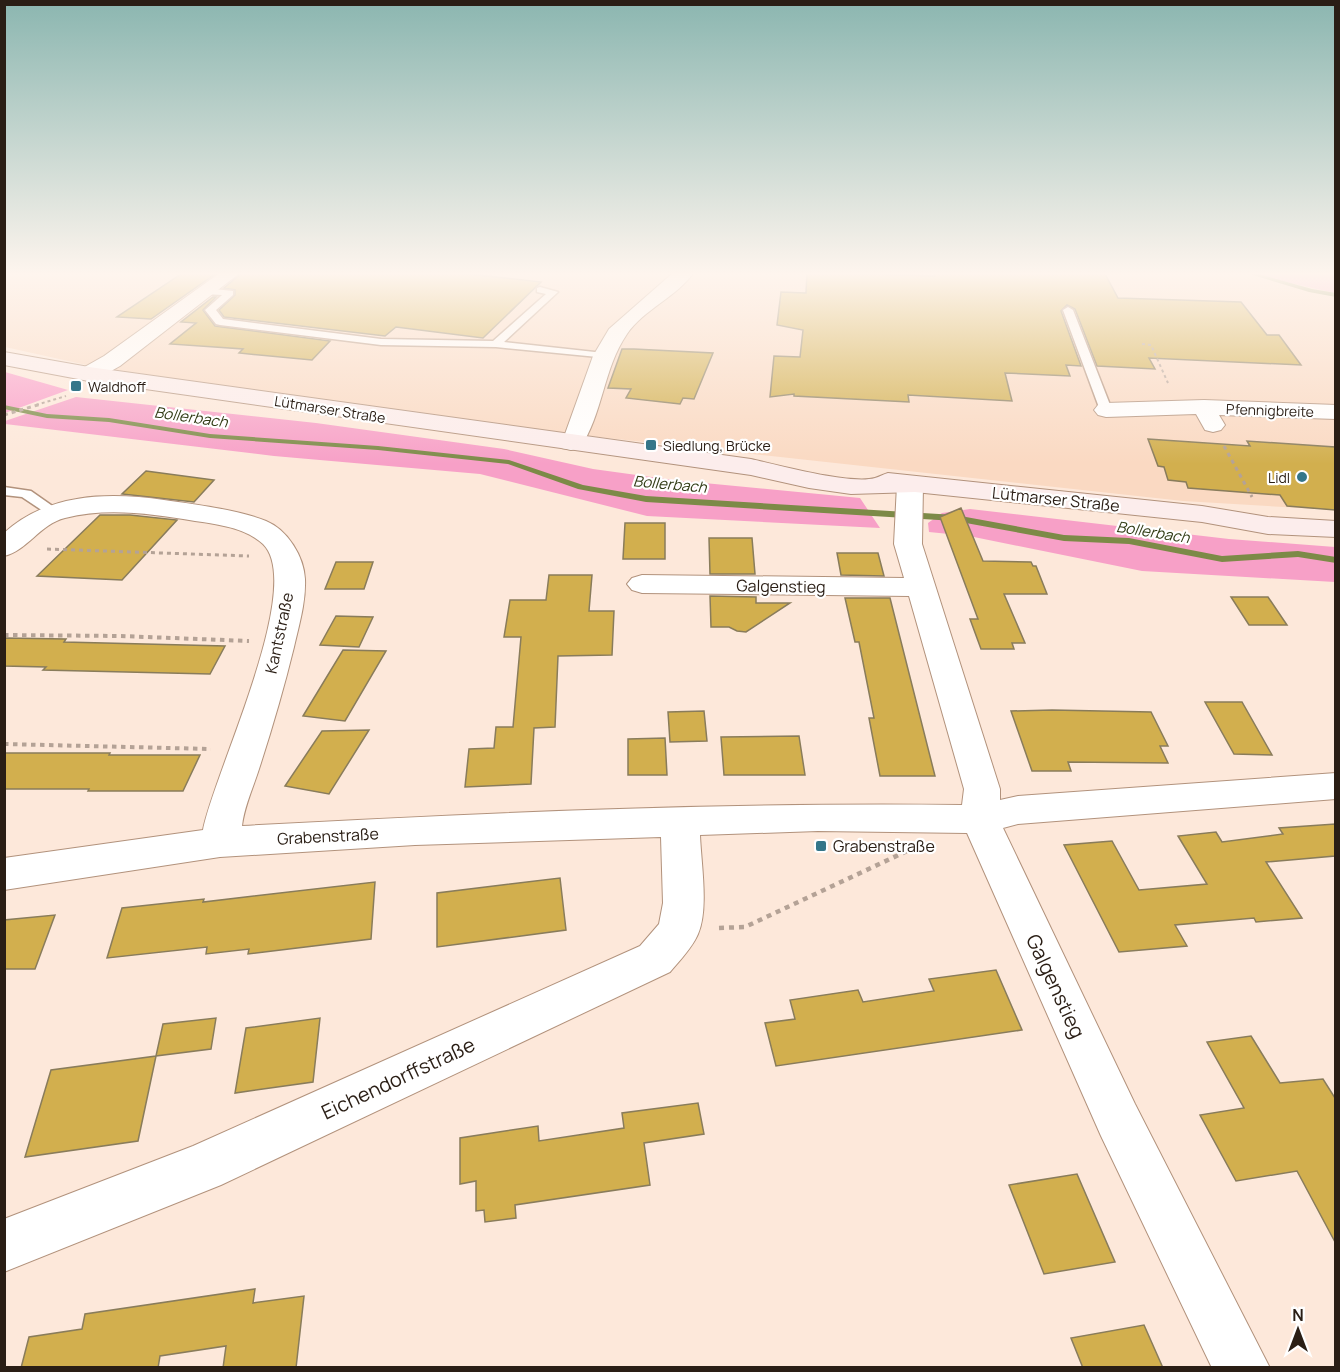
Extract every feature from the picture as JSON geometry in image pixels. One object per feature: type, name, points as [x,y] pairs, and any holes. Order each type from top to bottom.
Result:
[{"type":"main road","name":"Lütmarser Straße","points":[[4,358],[89,374],[751,467],[809,480],[850,486],[909,506],[1202,514],[1259,513],[1335,523]]},
{"type":"main road","name":"Lütmarser Straße","points":[[1202,514],[1242,524],[1335,529]]},
{"type":"street","points":[[89,374],[112,362],[146,336]]},
{"type":"street","points":[[571,443],[577,434],[604,356],[615,336]]},
{"type":"street","name":"Pfennigbreite","points":[[1106,410],[1180,408],[1209,416],[1335,412]]},
{"type":"street","points":[[4,548],[28,526],[54,512],[100,503],[156,507],[209,515],[257,527],[274,539],[286,557]]},
{"type":"street","name":"Galgenstieg","points":[[909,506],[908,544],[982,789],[980,819],[1118,1120],[1242,1368]]},
{"type":"street","name":"Kantstraße","points":[[220,842],[224,818],[249,751],[279,643],[290,579],[286,557]]},
{"type":"street","name":"Galgenstieg","points":[[642,584],[921,587]]},
{"type":"street","name":"Grabenstraße","points":[[4,874],[220,842],[415,831],[818,817],[980,819],[1018,810],[1335,786]]},
{"type":"street","points":[[679,931],[683,903],[680,823]]},
{"type":"street","name":"Eichendorffstraße","points":[[4,1246],[203,1167],[431,1064],[655,958],[679,931]]},
{"type":"lane","points":[[333,336],[381,342],[496,345],[604,356]]},
{"type":"lane","points":[[496,345],[506,336]]},
{"type":"lane","points":[[1078,336],[1106,410]]},
{"type":"lane","points":[[4,490],[26,494],[54,512]]},
{"type":"path","points":[[1142,344],[1151,345],[1180,408]]},
{"type":"path","points":[[4,416],[53,399]]},
{"type":"path","points":[[1209,416],[1259,513]]},
{"type":"path","points":[[40,549],[286,557]]},
{"type":"path","points":[[4,635],[121,636],[279,643]]},
{"type":"path","points":[[4,744],[177,746],[249,751]]},
{"type":"path","points":[[679,931],[745,927],[919,845],[919,819]]},
{"type":"shaded area","points":[[5,336],[1335,336],[1335,510],[1183,501],[589,436],[100,368],[5,347]]},
{"type":"shaded area","points":[[5,372],[68,390],[5,413]]},
{"type":"shaded area","points":[[76,397],[316,423],[504,449],[593,469],[673,480],[860,498],[880,528],[647,516],[480,474],[274,456],[5,424],[5,421]]},
{"type":"shaded area","points":[[970,509],[1229,539],[1335,547],[1335,582],[1142,571],[969,536],[929,532],[928,523],[942,513]]},
{"type":"building","points":[[180,336],[292,336],[330,341],[312,360],[239,353],[243,349],[170,344]]},
{"type":"building","points":[[802,336],[1070,336],[1081,366],[1066,365],[1070,376],[1005,373],[1012,401],[908,395],[909,402],[794,396],[794,394],[770,397],[774,356],[800,357]]},
{"type":"building","points":[[1085,336],[1280,336],[1301,365],[1149,358],[1155,369],[1097,366]]},
{"type":"building","points":[[622,349],[713,353],[694,399],[683,398],[680,404],[626,398],[631,389],[608,388]]},
{"type":"building","points":[[1148,439],[1250,446],[1247,441],[1335,447],[1335,510],[1287,506],[1280,495],[1188,488],[1186,482],[1168,480],[1164,467],[1158,466]]},
{"type":"building","points":[[146,471],[214,480],[194,502],[122,494]]},
{"type":"building","points":[[961,508],[983,561],[1031,562],[1033,566],[1036,566],[1047,594],[1004,594],[1025,643],[1012,643],[1014,649],[981,649],[970,619],[978,619],[940,517]]},
{"type":"building","points":[[100,515],[130,515],[177,520],[122,580],[37,576]]},
{"type":"building","points":[[625,523],[665,523],[665,559],[623,559]]},
{"type":"building","points":[[709,538],[752,538],[755,574],[710,574]]},
{"type":"building","points":[[837,553],[878,553],[884,576],[841,575]]},
{"type":"building","points":[[336,562],[373,562],[364,589],[325,589]]},
{"type":"building","points":[[549,575],[592,575],[589,611],[614,611],[612,655],[558,656],[555,727],[534,728],[531,784],[465,787],[469,749],[494,748],[496,727],[513,727],[521,637],[504,637],[510,600],[546,600]]},
{"type":"building","points":[[710,596],[756,597],[756,603],[790,603],[746,632],[729,627],[711,627]]},
{"type":"building","points":[[1231,597],[1268,597],[1287,625],[1249,625]]},
{"type":"building","points":[[845,598],[890,598],[935,776],[880,776],[869,718],[874,718],[859,642],[855,642]]},
{"type":"building","points":[[336,616],[373,617],[359,647],[320,645]]},
{"type":"building","points":[[4,638],[66,639],[64,642],[225,646],[210,674],[43,670],[46,667],[4,666]]},
{"type":"building","points":[[343,650],[386,651],[345,721],[303,716]]},
{"type":"building","points":[[1205,702],[1242,702],[1272,755],[1234,754]]},
{"type":"building","points":[[704,711],[707,741],[670,742],[668,712]]},
{"type":"building","points":[[1011,711],[1151,712],[1168,746],[1160,746],[1168,763],[1068,762],[1071,771],[1032,771]]},
{"type":"building","points":[[369,730],[329,794],[285,786],[322,731]]},
{"type":"building","points":[[799,736],[805,775],[724,775],[721,737]]},
{"type":"building","points":[[665,738],[667,775],[628,775],[628,739]]},
{"type":"building","points":[[4,753],[200,755],[183,791],[88,791],[89,789],[4,789]]},
{"type":"building","points":[[1335,824],[1335,856],[1266,862],[1302,918],[1256,922],[1254,918],[1175,925],[1187,946],[1119,952],[1064,845],[1112,841],[1139,890],[1207,884],[1178,836],[1216,832],[1222,842],[1283,834],[1279,828]]},
{"type":"building","points":[[560,878],[566,930],[437,947],[437,893]]},
{"type":"building","points":[[375,882],[371,939],[248,954],[249,949],[206,954],[207,947],[107,958],[122,908],[204,899],[203,902]]},
{"type":"building","points":[[55,915],[35,969],[4,969],[4,920]]},
{"type":"building","points":[[996,970],[1022,1030],[776,1066],[765,1023],[795,1019],[790,1000],[858,990],[863,1002],[934,991],[929,979]]},
{"type":"building","points":[[216,1018],[211,1049],[156,1056],[163,1024]]},
{"type":"building","points":[[320,1018],[313,1082],[235,1093],[246,1028]]},
{"type":"building","points":[[1251,1036],[1280,1083],[1323,1079],[1335,1098],[1335,1242],[1297,1171],[1236,1181],[1200,1115],[1244,1108],[1207,1042]]},
{"type":"building","points":[[156,1056],[138,1141],[25,1157],[51,1070]]},
{"type":"building","points":[[698,1103],[704,1134],[644,1143],[650,1185],[515,1205],[516,1218],[485,1222],[484,1210],[476,1211],[476,1181],[460,1184],[460,1138],[538,1126],[539,1141],[624,1128],[622,1113]]},
{"type":"building","points":[[1077,1174],[1115,1262],[1044,1274],[1009,1185]]},
{"type":"building","points":[[255,1289],[253,1303],[304,1296],[296,1368],[223,1368],[226,1346],[160,1356],[158,1368],[21,1368],[29,1337],[82,1329],[85,1314]]},
{"type":"building","points":[[1144,1325],[1163,1368],[1083,1368],[1071,1338]]},
{"type":"waterway","name":"Bollerbach","points":[[4,407],[47,416],[109,420],[210,436],[378,448],[509,462],[581,487],[646,499],[955,518],[1064,538],[1129,541],[1222,559],[1298,554],[1336,560]]},
{"type":"place","name":"Waldhoff","points":[[76,386]]},
{"type":"place","name":"Siedlung, Brücke","points":[[651,445]]},
{"type":"place","name":"Lidl","points":[[1302,477]]},
{"type":"place","name":"Grabenstraße","points":[[821,846]]}]
